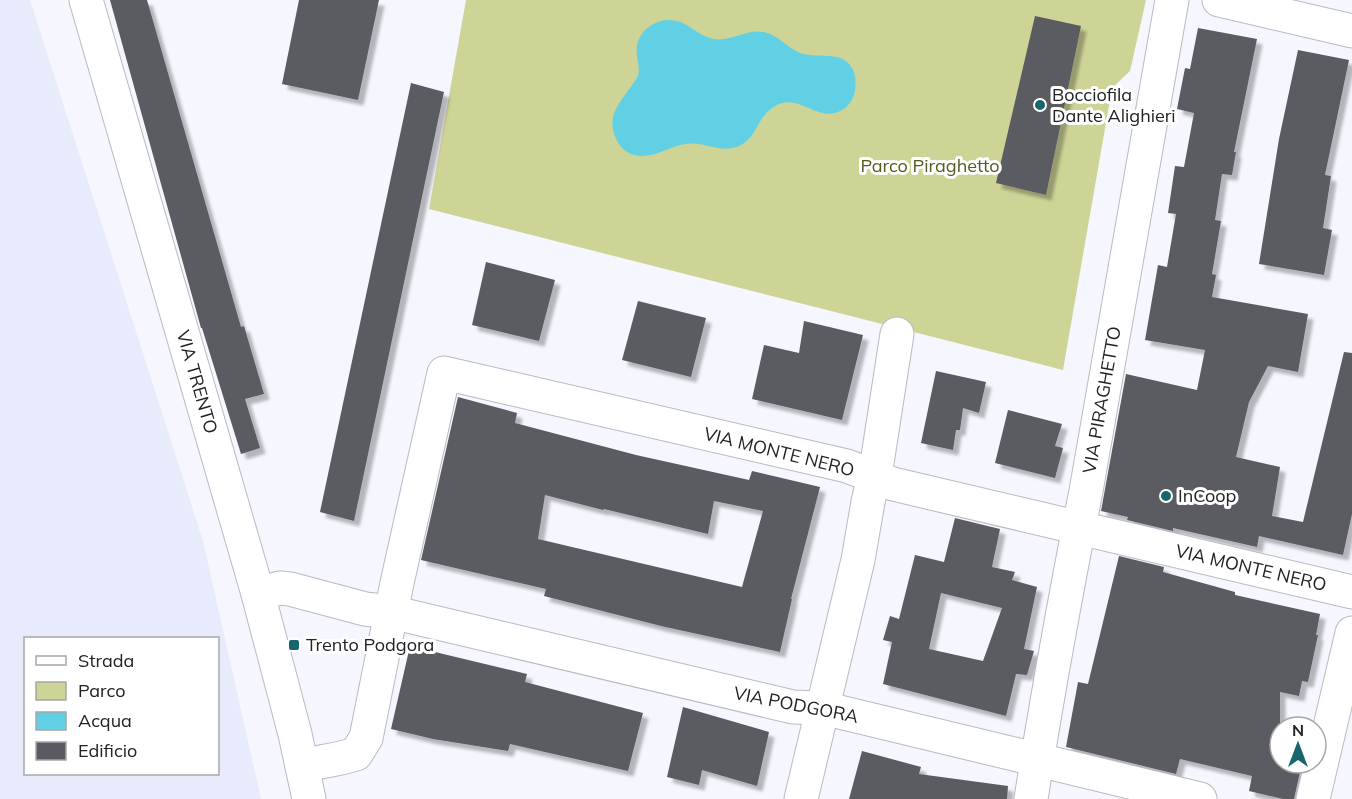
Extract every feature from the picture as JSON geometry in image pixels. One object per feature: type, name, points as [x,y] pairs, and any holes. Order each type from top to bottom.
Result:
[{"type":"street","name":"VIA TRENTO","points":[[86,0],[258,594],[295,734],[309,799]]},
{"type":"street","name":"VIA PIRAGHETTO","points":[[1031,799],[1172,0]]},
{"type":"street","points":[[1219,0],[1352,31]]},
{"type":"street","points":[[801,799],[858,560],[897,334]]},
{"type":"street","name":"VIA MONTE NERO","points":[[391,612],[444,373],[847,466],[893,484],[1352,592]]},
{"type":"street","name":"VIA PODGORA","points":[[258,594],[280,588],[290,589],[365,609],[391,612],[793,707],[823,708],[1200,799]]},
{"type":"street","points":[[302,766],[342,759],[356,754],[366,738],[391,612]]},
{"type":"street","points":[[1313,799],[1352,633]]},
{"type":"shaded area","points":[[0,0],[30,0],[203,541],[261,799],[0,799]]},
{"type":"green space","name":"Parco Piraghetto","points":[[466,0],[1146,0],[1130,71],[1112,88],[1063,370],[429,209]]},
{"type":"water","points":[[664,20],[682,23],[714,39],[753,32],[767,33],[798,52],[842,59],[848,62],[854,73],[856,84],[854,96],[846,107],[832,113],[817,111],[794,103],[779,104],[771,108],[746,142],[732,148],[693,144],[680,145],[648,156],[632,154],[623,149],[614,134],[613,116],[638,76],[637,49],[640,37],[647,28]]},
{"type":"building","points":[[110,0],[147,0],[241,327],[244,326],[264,394],[245,399],[260,448],[241,454],[201,328]]},
{"type":"building","points":[[299,0],[379,0],[358,100],[282,84]]},
{"type":"building","name":"Bocciofila Dante Alighieri","points":[[1035,16],[1081,26],[1046,195],[996,183]]},
{"type":"building","points":[[1198,28],[1257,39],[1234,152],[1236,152],[1232,175],[1222,174],[1215,220],[1221,221],[1212,274],[1216,275],[1212,297],[1308,314],[1298,372],[1268,366],[1249,402],[1236,457],[1280,467],[1272,516],[1303,522],[1344,352],[1352,353],[1352,514],[1343,555],[1259,536],[1257,547],[1173,528],[1173,531],[1101,511],[1126,374],[1197,390],[1205,350],[1145,340],[1158,265],[1167,267],[1176,214],[1168,213],[1175,166],[1184,167],[1194,113],[1177,109],[1185,68],[1190,69]]},
{"type":"building","points":[[1298,50],[1349,60],[1325,175],[1331,176],[1323,228],[1332,230],[1324,275],[1259,264],[1279,139]]},
{"type":"building","points":[[411,83],[444,92],[354,521],[320,512]]},
{"type":"building","points":[[486,262],[555,280],[539,341],[472,325]]},
{"type":"building","points":[[638,301],[706,318],[691,377],[622,360]]},
{"type":"building","points":[[804,321],[863,335],[842,420],[752,399],[764,345],[799,353]]},
{"type":"building","points":[[936,371],[986,382],[979,413],[963,408],[960,430],[956,430],[953,450],[921,443]]},
{"type":"building","points":[[458,397],[517,413],[515,423],[636,455],[749,480],[752,471],[820,487],[780,652],[661,626],[544,596],[546,589],[421,560]],"holes":[[[545,495],[708,534],[714,501],[763,511],[742,587],[538,539]]]},
{"type":"building","points":[[1008,410],[1062,424],[1055,446],[1063,448],[1055,478],[995,463]]},
{"type":"building","points":[[955,518],[1000,529],[992,567],[1015,572],[1012,580],[1037,587],[1024,649],[1034,651],[1027,675],[1016,674],[1006,716],[883,684],[892,642],[883,640],[890,616],[899,619],[915,555],[944,562]],"holes":[[[941,593],[1002,608],[983,661],[929,649]]]},
{"type":"building","points":[[1119,556],[1164,567],[1163,572],[1235,592],[1235,595],[1320,614],[1308,682],[1302,681],[1299,696],[1280,692],[1280,715],[1268,715],[1268,775],[1299,775],[1294,799],[1283,799],[1249,791],[1252,776],[1180,759],[1176,774],[1066,747],[1078,682],[1088,684]]},
{"type":"building","points":[[410,646],[527,674],[525,682],[643,713],[628,771],[510,744],[508,751],[433,739],[391,729]]},
{"type":"building","points":[[683,707],[769,732],[757,786],[702,770],[699,785],[667,777]]},
{"type":"building","points":[[862,751],[921,767],[919,774],[1008,786],[1007,799],[849,799]]},
{"type":"place","name":"Bocciofila Dante Alighieri","points":[[1040,105]]},
{"type":"place","name":"InCoop","points":[[1166,496]]},
{"type":"place","name":"Trento Podgora","points":[[294,645]]}]
